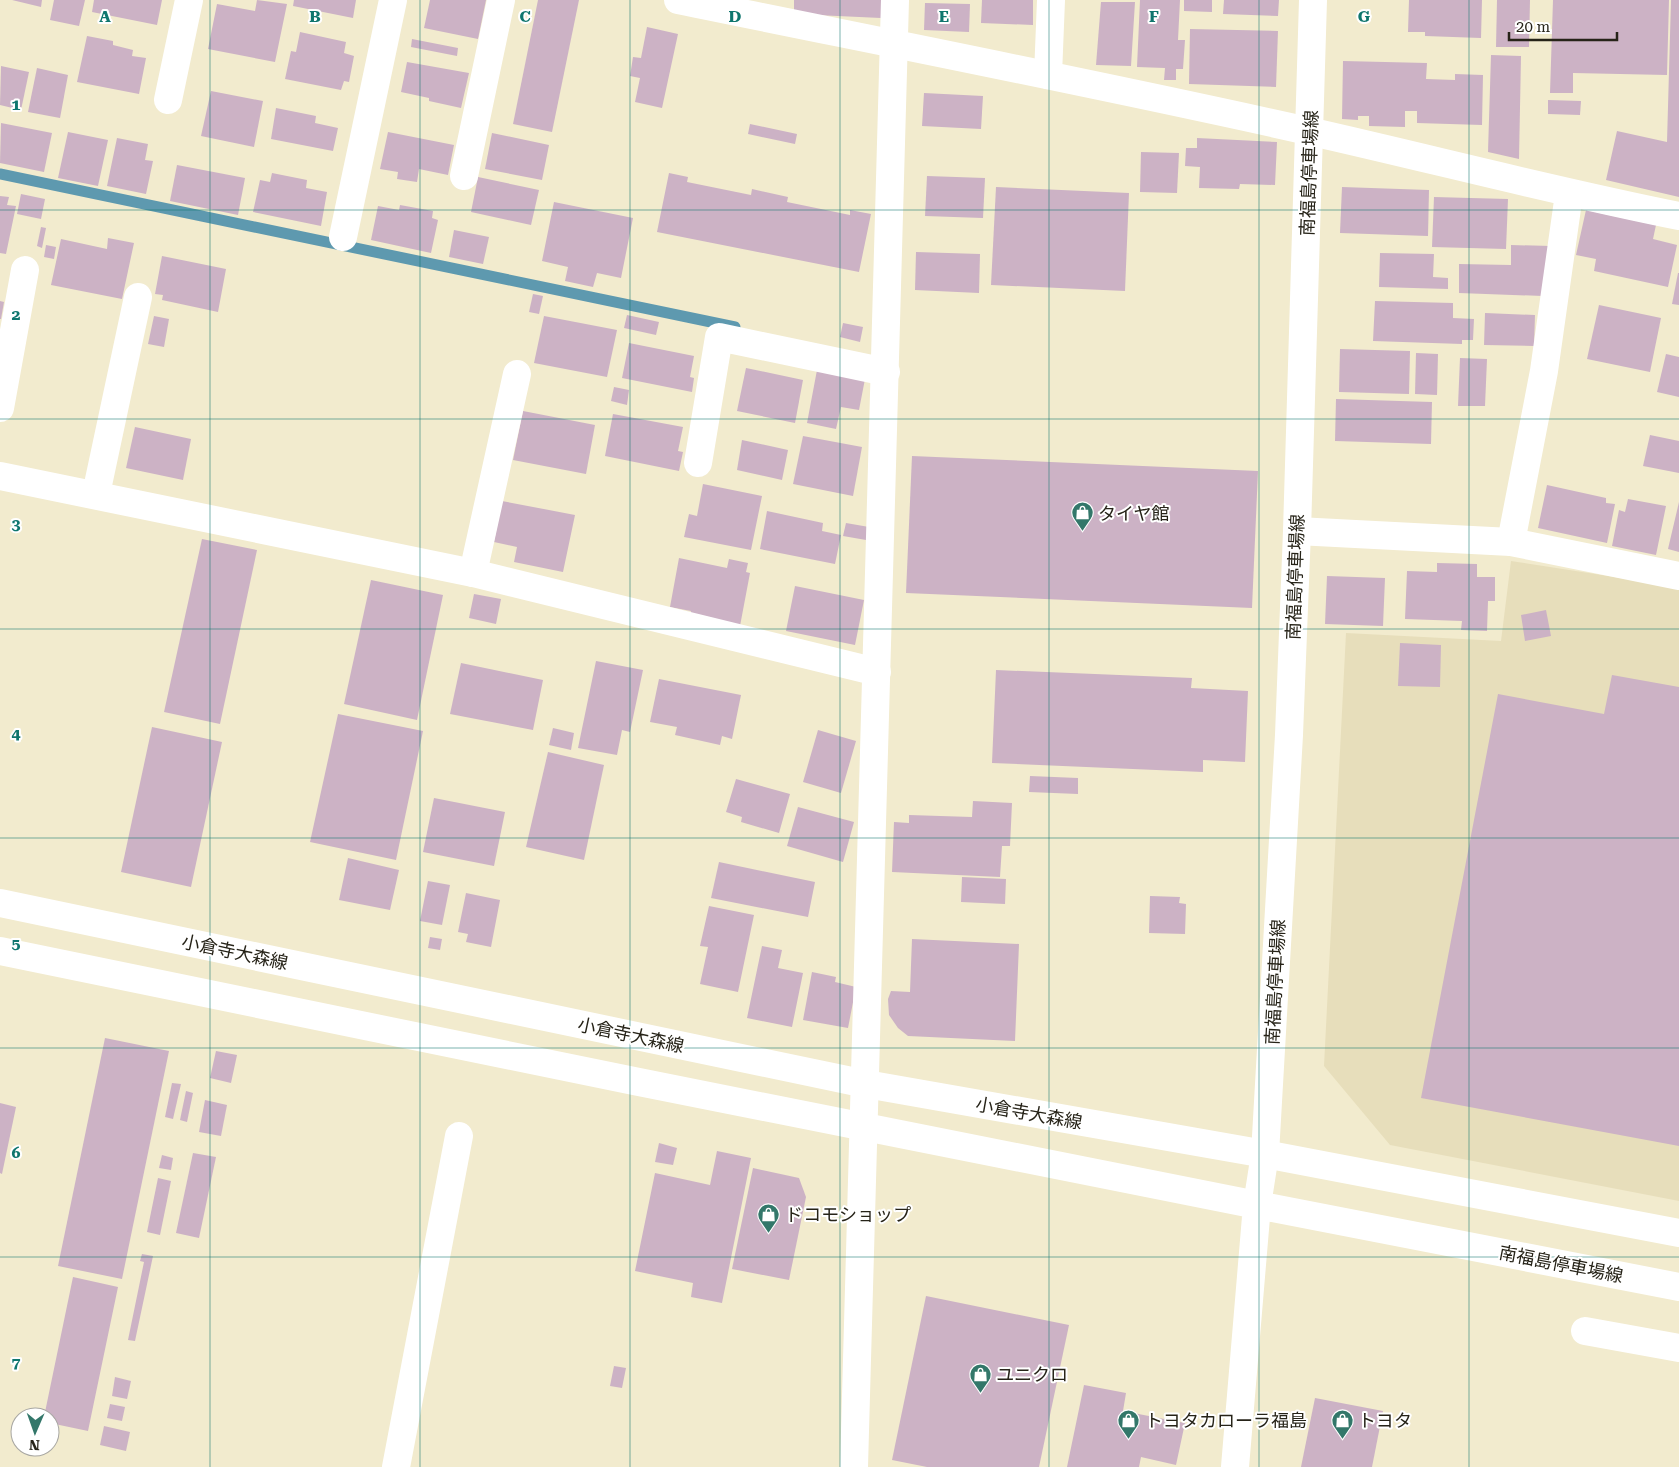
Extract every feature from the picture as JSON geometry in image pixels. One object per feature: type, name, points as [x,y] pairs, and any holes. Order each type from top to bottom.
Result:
[{"type":"street","points":[[168,100],[189,0]]},
{"type":"street","points":[[343,237],[393,0]]},
{"type":"street","points":[[464,176],[502,0]]},
{"type":"street","points":[[678,0],[1048,75],[1310,131],[1569,194],[1679,216]]},
{"type":"street","points":[[854,1467],[865,1129],[895,0]]},
{"type":"street","points":[[1048,75],[1051,0]]},
{"type":"street","name":"南福島停車場線","points":[[1313,0],[1297,530],[1288,745],[1265,1154],[1257,1205],[1679,1287]]},
{"type":"street","points":[[1511,542],[1544,371],[1569,194]]},
{"type":"street","points":[[0,408],[25,270]]},
{"type":"street","points":[[96,494],[138,297]]},
{"type":"street","points":[[698,463],[719,337],[886,372]]},
{"type":"street","points":[[473,573],[517,374]]},
{"type":"street","points":[[0,476],[96,494],[473,573],[877,672]]},
{"type":"street","points":[[1297,530],[1511,542],[1679,576]]},
{"type":"street","name":"小倉寺大森線","points":[[0,903],[866,1084],[1265,1154]]},
{"type":"street","points":[[0,951],[630,1079],[865,1129],[1257,1205],[1235,1467]]},
{"type":"street","points":[[396,1467],[459,1136]]},
{"type":"street","points":[[1265,1154],[1679,1233]]},
{"type":"street","points":[[1585,1331],[1679,1348]]},
{"type":"shaded area","points":[[1511,561],[1679,587],[1679,1201],[1390,1145],[1324,1066],[1346,633],[1501,641]]},
{"type":"building","points":[[12,0],[42,0],[41,7]]},
{"type":"building","points":[[54,0],[85,0],[79,26],[50,20]]},
{"type":"building","points":[[94,0],[162,0],[157,25],[92,12]]},
{"type":"building","points":[[257,0],[287,4],[275,62],[208,49],[217,4],[255,11]]},
{"type":"building","points":[[294,0],[356,0],[353,18],[293,6]]},
{"type":"building","points":[[430,0],[486,0],[478,39],[424,28]]},
{"type":"building","points":[[538,0],[579,0],[552,132],[513,124]]},
{"type":"building","points":[[794,0],[882,0],[881,18],[794,14]]},
{"type":"building","points":[[982,0],[1033,0],[1033,25],[981,23]]},
{"type":"building","points":[[1140,0],[1180,0],[1178,40],[1185,40],[1183,69],[1176,69],[1176,80],[1164,80],[1165,68],[1137,67]]},
{"type":"building","points":[[1184,0],[1212,0],[1212,12],[1184,11]]},
{"type":"building","points":[[1224,0],[1279,0],[1278,16],[1223,14]]},
{"type":"building","points":[[1409,0],[1482,0],[1481,38],[1425,36],[1425,32],[1408,32]]},
{"type":"building","points":[[1497,0],[1530,0],[1529,47],[1496,47]]},
{"type":"building","points":[[1553,0],[1669,0],[1667,75],[1573,73],[1573,93],[1550,93]]},
{"type":"building","points":[[1671,0],[1679,0],[1679,197],[1606,180],[1617,131],[1667,142]]},
{"type":"building","points":[[1101,2],[1135,2],[1131,66],[1096,65]]},
{"type":"building","points":[[925,3],[970,4],[969,32],[924,30]]},
{"type":"building","points":[[647,27],[678,34],[662,108],[635,102],[640,78],[630,76],[633,57],[641,58]]},
{"type":"building","points":[[1190,29],[1278,31],[1276,87],[1189,84]]},
{"type":"building","points":[[300,32],[346,42],[344,53],[354,56],[349,82],[344,81],[341,90],[285,79],[291,51],[296,52]]},
{"type":"building","points":[[87,36],[113,41],[113,45],[133,50],[132,56],[146,58],[139,94],[77,82]]},
{"type":"building","points":[[412,39],[458,48],[457,56],[411,47]]},
{"type":"building","points":[[1491,55],[1521,56],[1519,159],[1488,152]]},
{"type":"building","points":[[1343,61],[1427,63],[1426,79],[1455,80],[1455,74],[1483,75],[1482,125],[1417,123],[1417,111],[1405,111],[1405,127],[1369,126],[1369,116],[1358,116],[1358,120],[1342,119]]},
{"type":"building","points":[[407,62],[469,73],[461,108],[401,92]]},
{"type":"building","points":[[1,66],[29,72],[21,110],[0,105]]},
{"type":"building","points":[[37,68],[68,75],[60,118],[28,112]]},
{"type":"building","points":[[211,91],[263,101],[254,147],[201,136]]},
{"type":"building","points":[[924,93],[983,96],[981,129],[922,126]]},
{"type":"building","points":[[1548,100],[1581,101],[1580,115],[1548,114]]},
{"type":"building","points":[[276,108],[316,116],[315,123],[338,128],[333,151],[271,139]]},
{"type":"building","points":[[1,123],[52,133],[44,172],[0,163]]},
{"type":"building","points":[[750,124],[797,134],[795,144],[748,134]]},
{"type":"building","points":[[68,132],[108,140],[98,186],[58,178]]},
{"type":"building","points":[[388,132],[454,145],[448,175],[419,169],[417,182],[397,179],[398,172],[380,169]]},
{"type":"building","points":[[492,133],[549,145],[542,180],[485,169]]},
{"type":"building","points":[[117,138],[148,144],[145,160],[153,161],[146,194],[107,186]]},
{"type":"building","points":[[1197,138],[1277,142],[1275,185],[1240,184],[1239,189],[1199,188],[1200,167],[1185,166],[1186,148],[1197,148]]},
{"type":"building","points":[[1141,152],[1179,153],[1177,193],[1140,192]]},
{"type":"building","points":[[177,165],[245,178],[238,215],[170,201]]},
{"type":"building","points":[[272,173],[307,180],[306,188],[327,192],[321,226],[253,212],[260,180],[270,182]]},
{"type":"building","points":[[669,173],[688,177],[687,182],[751,195],[752,189],[788,197],[787,202],[850,215],[850,210],[871,214],[859,272],[657,232]]},
{"type":"building","points":[[927,176],[985,178],[983,218],[925,216]]},
{"type":"building","points":[[478,177],[539,190],[531,225],[471,212]]},
{"type":"building","points":[[996,187],[1129,193],[1125,291],[991,285]]},
{"type":"building","points":[[1342,187],[1429,190],[1428,236],[1340,233]]},
{"type":"building","points":[[21,194],[45,199],[41,219],[17,214]]},
{"type":"building","points":[[0,196],[9,197],[7,205],[16,206],[6,254],[0,253]]},
{"type":"building","points":[[1434,197],[1508,199],[1506,249],[1432,247]]},
{"type":"building","points":[[554,202],[633,218],[621,278],[597,273],[593,287],[565,281],[568,267],[542,261]]},
{"type":"building","points":[[400,205],[433,211],[432,218],[438,220],[431,253],[371,240],[378,206],[399,210]]},
{"type":"building","points":[[1586,210],[1656,225],[1653,239],[1677,245],[1668,287],[1594,271],[1596,259],[1576,255]]},
{"type":"building","points":[[41,227],[46,228],[42,248],[37,246]]},
{"type":"building","points":[[454,230],[489,237],[483,264],[449,257]]},
{"type":"building","points":[[108,238],[134,243],[122,299],[51,285],[61,239],[107,249]]},
{"type":"building","points":[[46,245],[56,247],[54,259],[44,257]]},
{"type":"building","points":[[1511,245],[1551,246],[1543,296],[1459,293],[1459,264],[1511,265]]},
{"type":"building","points":[[916,252],[980,254],[979,293],[915,290]]},
{"type":"building","points":[[1380,253],[1434,254],[1433,277],[1448,278],[1448,289],[1379,287]]},
{"type":"building","points":[[162,256],[226,269],[218,312],[162,300],[163,295],[155,294]]},
{"type":"building","points":[[1679,273],[1679,305],[1672,304]]},
{"type":"building","points":[[533,294],[543,296],[539,314],[529,312]]},
{"type":"building","points":[[0,301],[4,302],[1,319],[0,319]]},
{"type":"building","points":[[1375,301],[1453,303],[1453,318],[1474,319],[1473,340],[1462,340],[1462,344],[1373,341]]},
{"type":"building","points":[[1599,305],[1661,318],[1650,372],[1587,359]]},
{"type":"building","points":[[1485,313],[1535,315],[1534,346],[1484,345]]},
{"type":"building","points":[[627,315],[659,322],[656,335],[624,328]]},
{"type":"building","points":[[154,316],[169,319],[164,347],[148,344]]},
{"type":"building","points":[[544,316],[617,330],[607,377],[534,363]]},
{"type":"building","points":[[843,323],[863,327],[860,342],[840,337]]},
{"type":"building","points":[[629,343],[694,356],[690,377],[694,378],[692,392],[622,378]]},
{"type":"building","points":[[1340,349],[1410,351],[1409,394],[1339,392]]},
{"type":"building","points":[[1416,353],[1438,354],[1437,395],[1415,394]]},
{"type":"building","points":[[1666,354],[1679,357],[1679,397],[1657,392]]},
{"type":"building","points":[[1460,358],[1487,359],[1485,406],[1458,406]]},
{"type":"building","points":[[746,368],[803,380],[795,423],[737,411]]},
{"type":"building","points":[[817,370],[865,379],[859,410],[841,407],[836,429],[807,423]]},
{"type":"building","points":[[614,387],[629,390],[627,405],[611,401]]},
{"type":"building","points":[[1336,399],[1432,402],[1431,444],[1335,441]]},
{"type":"building","points":[[523,411],[595,425],[586,474],[513,460]]},
{"type":"building","points":[[613,414],[683,427],[678,451],[683,452],[679,471],[605,456]]},
{"type":"building","points":[[135,427],[191,439],[183,480],[126,468]]},
{"type":"building","points":[[1650,435],[1679,441],[1679,473],[1643,466]]},
{"type":"building","points":[[803,436],[862,447],[853,496],[793,484]]},
{"type":"building","points":[[742,440],[788,450],[782,480],[737,470]]},
{"type":"building","name":"タイヤ館","points":[[912,456],[1258,471],[1252,608],[906,593]]},
{"type":"building","points":[[703,484],[762,496],[751,550],[684,537],[689,514],[697,516]]},
{"type":"building","points":[[1547,485],[1606,498],[1606,503],[1615,504],[1607,543],[1538,528]]},
{"type":"building","points":[[1628,499],[1666,506],[1656,555],[1612,546],[1619,510],[1625,512]]},
{"type":"building","points":[[502,501],[575,515],[563,572],[514,562],[517,547],[494,542]]},
{"type":"building","points":[[1679,502],[1679,552],[1668,549]]},
{"type":"building","points":[[767,511],[823,523],[822,531],[841,535],[835,564],[760,549]]},
{"type":"building","points":[[846,523],[869,527],[866,540],[843,536]]},
{"type":"building","points":[[202,539],[257,550],[220,724],[164,712]]},
{"type":"building","points":[[679,558],[727,568],[729,559],[748,563],[746,572],[750,573],[740,626],[690,616],[691,611],[670,607]]},
{"type":"building","points":[[1437,563],[1477,564],[1477,577],[1495,577],[1495,601],[1488,601],[1487,631],[1461,630],[1462,621],[1405,619],[1407,571],[1437,572]]},
{"type":"building","points":[[1327,576],[1385,578],[1383,626],[1325,624]]},
{"type":"building","points":[[371,580],[443,595],[417,720],[344,704]]},
{"type":"building","points":[[795,586],[864,600],[855,645],[786,631]]},
{"type":"building","points":[[474,594],[501,599],[496,624],[469,618]]},
{"type":"building","points":[[1546,610],[1551,636],[1525,641],[1521,615]]},
{"type":"building","points":[[1400,643],[1441,645],[1440,687],[1398,686]]},
{"type":"building","points":[[596,661],[643,670],[630,732],[622,730],[617,755],[578,748]]},
{"type":"building","points":[[461,663],[543,680],[533,730],[450,714]]},
{"type":"building","points":[[996,670],[1192,678],[1191,688],[1248,691],[1245,762],[1203,760],[1203,772],[992,763]]},
{"type":"building","points":[[1612,675],[1679,687],[1679,1146],[1421,1098],[1498,694],[1604,714]]},
{"type":"building","points":[[659,679],[741,695],[732,739],[722,736],[720,745],[675,735],[677,727],[650,722]]},
{"type":"building","points":[[338,714],[423,731],[396,860],[310,842]]},
{"type":"building","points":[[152,727],[222,742],[191,887],[121,872]]},
{"type":"building","points":[[553,728],[574,733],[571,750],[549,745]]},
{"type":"building","points":[[818,730],[856,741],[841,793],[803,782]]},
{"type":"building","points":[[548,752],[604,765],[584,860],[526,847]]},
{"type":"building","points":[[1030,776],[1078,778],[1078,794],[1029,792]]},
{"type":"building","points":[[736,779],[790,794],[779,833],[741,822],[742,817],[726,812]]},
{"type":"building","points":[[434,798],[505,812],[494,866],[423,852]]},
{"type":"building","points":[[973,801],[1012,803],[1010,846],[1002,846],[1000,877],[892,872],[894,822],[909,823],[909,815],[972,817]]},
{"type":"building","points":[[798,807],[854,822],[843,862],[787,846]]},
{"type":"building","points":[[348,858],[399,870],[390,910],[339,900]]},
{"type":"building","points":[[719,862],[815,882],[808,917],[711,898]]},
{"type":"building","points":[[962,877],[1006,879],[1005,904],[961,902]]},
{"type":"building","points":[[428,881],[450,885],[442,925],[420,921]]},
{"type":"building","points":[[466,893],[500,900],[491,947],[466,942],[468,934],[458,932]]},
{"type":"building","points":[[1150,896],[1180,897],[1179,903],[1186,904],[1185,934],[1149,933]]},
{"type":"building","points":[[709,906],[754,915],[738,992],[700,984],[708,947],[700,946]]},
{"type":"building","points":[[430,937],[442,939],[440,950],[428,948]]},
{"type":"building","points":[[912,939],[1019,944],[1015,1041],[908,1036],[898,1028],[889,1015],[888,999],[891,991],[910,992]]},
{"type":"building","points":[[762,946],[782,950],[778,968],[803,973],[792,1027],[747,1018]]},
{"type":"building","points":[[812,972],[836,977],[835,982],[856,987],[848,1028],[803,1020]]},
{"type":"building","points":[[105,1038],[169,1051],[122,1279],[58,1266]]},
{"type":"building","points":[[216,1051],[237,1055],[231,1083],[210,1078]]},
{"type":"building","points":[[172,1083],[181,1084],[173,1119],[165,1117]]},
{"type":"building","points":[[186,1091],[193,1093],[187,1122],[180,1120]]},
{"type":"building","points":[[205,1100],[227,1105],[221,1136],[199,1132]]},
{"type":"building","points":[[0,1103],[16,1107],[2,1174],[0,1173]]},
{"type":"building","points":[[659,1143],[677,1148],[673,1165],[655,1162]]},
{"type":"building","points":[[717,1151],[751,1158],[722,1303],[691,1297],[693,1283],[635,1271],[655,1173],[710,1185]]},
{"type":"building","points":[[193,1153],[216,1157],[199,1238],[176,1233]]},
{"type":"building","points":[[162,1155],[173,1158],[171,1170],[159,1168]]},
{"type":"building","name":"ドコモショップ","points":[[753,1168],[799,1178],[806,1197],[789,1280],[732,1269]]},
{"type":"building","points":[[158,1178],[171,1181],[160,1235],[147,1232]]},
{"type":"building","points":[[142,1254],[153,1256],[135,1341],[128,1340],[144,1262],[140,1261]]},
{"type":"building","points":[[73,1277],[118,1287],[88,1431],[60,1425],[60,1407],[46,1407]]},
{"type":"building","name":"ユニクロ","points":[[926,1296],[1069,1325],[1039,1467],[927,1467],[892,1460]]},
{"type":"building","points":[[614,1366],[626,1368],[622,1388],[610,1386]]},
{"type":"building","points":[[115,1377],[131,1381],[127,1399],[112,1396]]},
{"type":"building","points":[[1084,1385],[1126,1393],[1123,1411],[1185,1423],[1176,1465],[1141,1457],[1139,1467],[1067,1467]]},
{"type":"building","name":"トヨタ","points":[[1315,1398],[1383,1411],[1372,1467],[1301,1467]]},
{"type":"building","points":[[110,1404],[125,1407],[122,1421],[107,1418]]},
{"type":"building","points":[[104,1426],[130,1432],[126,1451],[100,1445]]},
{"type":"waterway","points":[[0,174],[735,327]]},
{"type":"place","name":"タイヤ館","points":[[1082,532]]},
{"type":"place","name":"ドコモショップ","points":[[769,1233]]},
{"type":"place","name":"ユニクロ","points":[[980,1393]]},
{"type":"place","name":"トヨタカローラ福島","points":[[1129,1439]]},
{"type":"place","name":"トヨタ","points":[[1342,1439]]}]
